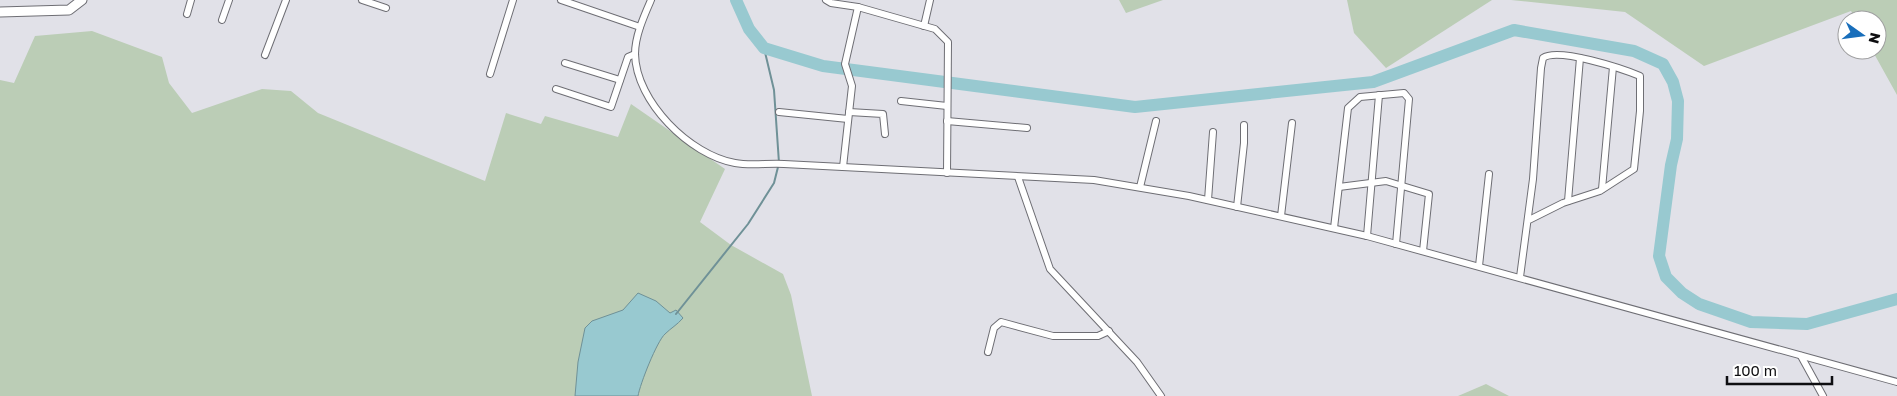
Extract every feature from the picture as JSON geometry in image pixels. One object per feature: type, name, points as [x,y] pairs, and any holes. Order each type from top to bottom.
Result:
[{"type":"street","points":[[0,12],[69,10],[82,0]]},
{"type":"street","points":[[187,14],[191,0]]},
{"type":"street","points":[[222,20],[229,0]]},
{"type":"street","points":[[265,55],[286,0]]},
{"type":"street","points":[[362,0],[386,8]]},
{"type":"street","points":[[490,74],[513,0]]},
{"type":"street","points":[[561,0],[640,27]]},
{"type":"street","points":[[651,0],[640,27],[635,54],[637,66],[648,97],[668,122],[686,140],[719,159],[736,163],[771,163],[1098,180],[1140,187],[1208,200],[1367,236],[1897,382]]},
{"type":"street","points":[[826,0],[831,3],[858,8],[941,32],[948,42],[947,172]]},
{"type":"street","points":[[924,26],[930,0]]},
{"type":"street","points":[[843,167],[852,86],[845,64],[858,8]]},
{"type":"street","points":[[556,89],[610,107],[628,57],[635,54]]},
{"type":"street","points":[[1520,277],[1529,220],[1542,59],[1551,54],[1580,58],[1613,67],[1642,78],[1634,169],[1586,197],[1568,201],[1529,220]]},
{"type":"street","points":[[1568,201],[1580,58]]},
{"type":"street","points":[[565,63],[620,80]]},
{"type":"street","points":[[1602,189],[1613,67]]},
{"type":"street","points":[[1334,228],[1348,108],[1358,98],[1404,93],[1409,96],[1396,244]]},
{"type":"street","points":[[1367,236],[1379,95]]},
{"type":"street","points":[[901,101],[947,106]]},
{"type":"street","points":[[779,112],[848,120]]},
{"type":"street","points":[[849,112],[882,114],[884,134]]},
{"type":"street","points":[[947,121],[1028,128]]},
{"type":"street","points":[[1140,187],[1156,121]]},
{"type":"street","points":[[1281,216],[1292,123]]},
{"type":"street","points":[[1237,207],[1244,150],[1244,125]]},
{"type":"street","points":[[1208,200],[1213,132]]},
{"type":"street","points":[[1479,266],[1489,174]]},
{"type":"street","points":[[1018,176],[1046,263],[1053,273],[1137,362],[1161,396]]},
{"type":"street","points":[[1339,187],[1386,181],[1429,195],[1423,251]]},
{"type":"street","points":[[988,352],[994,328],[1001,322],[1053,336],[1098,336],[1109,332]]},
{"type":"street","points":[[1801,356],[1822,396]]},
{"type":"green space","points":[[1119,0],[1163,0],[1126,13]]},
{"type":"green space","points":[[1347,0],[1492,0],[1386,68],[1354,33]]},
{"type":"green space","points":[[1511,0],[1897,0],[1897,95],[1878,60],[1887,60],[1887,10],[1837,10],[1837,16],[1704,66],[1625,12]]},
{"type":"green space","points":[[92,31],[162,57],[169,83],[192,113],[262,89],[291,91],[318,113],[485,181],[506,113],[541,124],[545,116],[618,137],[631,104],[725,169],[700,222],[731,245],[783,274],[791,295],[812,396],[0,396],[0,80],[14,83],[35,36]]},
{"type":"green space","points":[[1486,384],[1509,396],[1458,396]]},
{"type":"water","points":[[638,293],[656,301],[670,313],[676,310],[683,318],[662,338],[645,373],[638,396],[575,396],[578,362],[585,328],[592,321],[623,310]]},
{"type":"waterway","points":[[736,0],[749,29],[764,48],[823,66],[1135,107],[1373,82],[1514,30],[1634,51],[1663,64],[1673,82],[1678,101],[1677,139],[1671,165],[1659,256],[1666,277],[1682,293],[1699,304],[1751,322],[1807,324],[1897,299]]},
{"type":"waterway","points":[[676,314],[748,224],[774,183],[779,163],[774,90],[764,48]]}]
